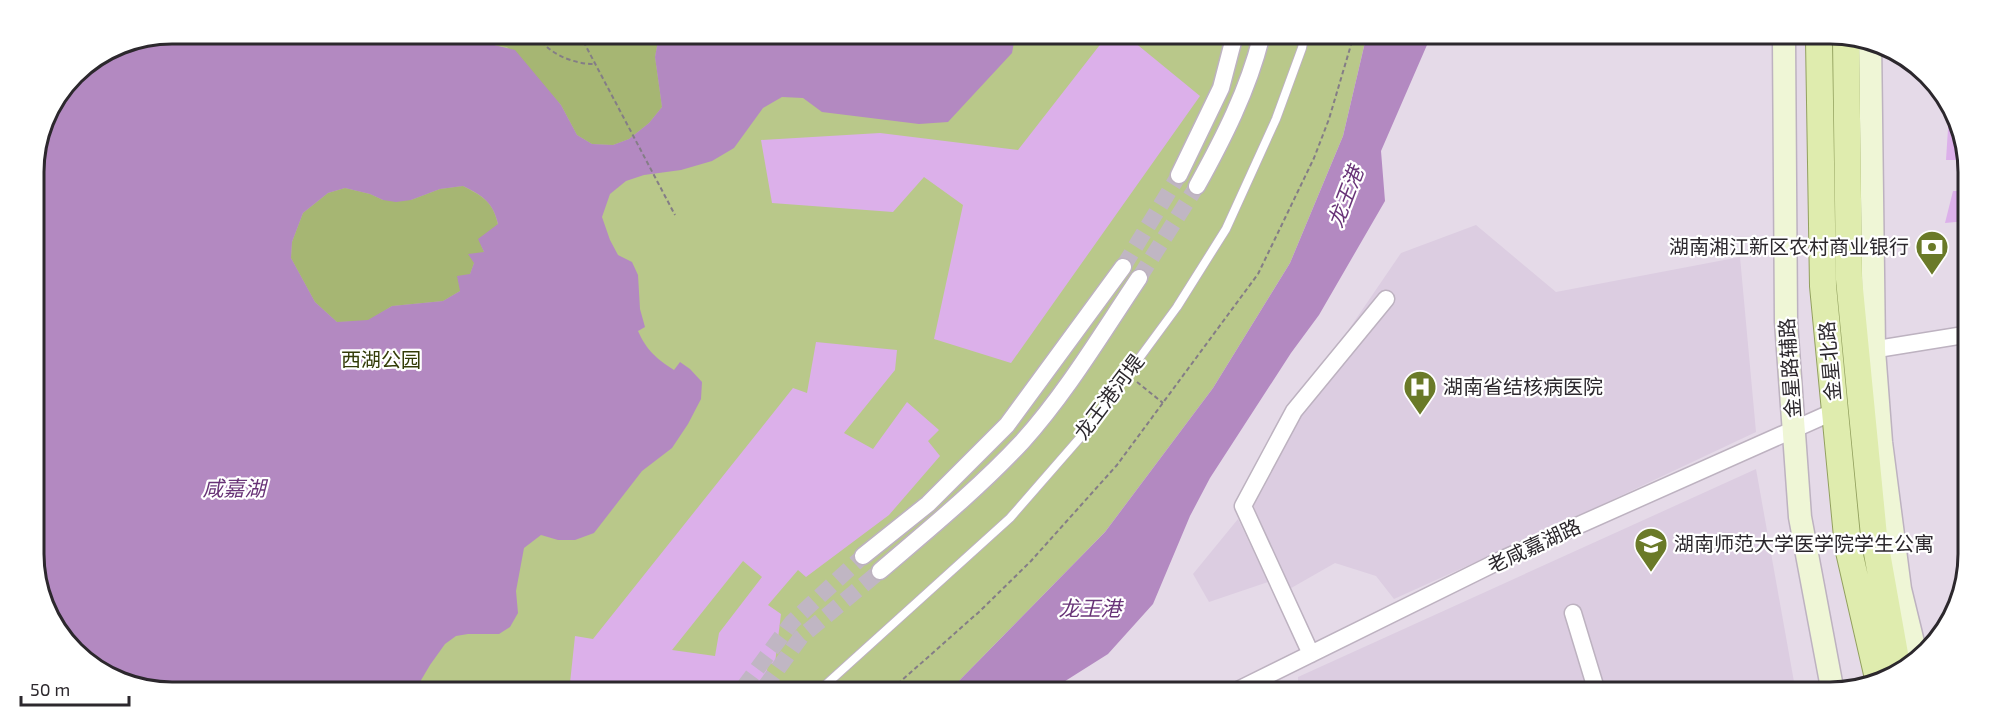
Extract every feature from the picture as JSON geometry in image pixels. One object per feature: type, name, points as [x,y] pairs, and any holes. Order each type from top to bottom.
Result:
[{"type":"main road","name":"金星北路","points":[[1819,44],[1823,286],[1848,547],[1877,673]]},
{"type":"main road","name":"金星北路","points":[[1846,45],[1849,279],[1864,351],[1874,536],[1897,663]]},
{"type":"street","points":[[1179,175],[1221,88],[1232,44]]},
{"type":"street","points":[[1197,186],[1226,133],[1260,44]]},
{"type":"street","name":"金星路辅路","points":[[1784,44],[1786,322],[1799,506],[1831,682]]},
{"type":"street","points":[[1870,50],[1864,351],[1881,442],[1900,589],[1915,649]]},
{"type":"street","points":[[863,556],[928,504],[1007,425],[1123,267]]},
{"type":"street","points":[[880,571],[970,494],[1023,441],[1062,392],[1139,278]]},
{"type":"street","points":[[1311,654],[1243,506],[1294,411],[1386,299]]},
{"type":"street","points":[[1864,351],[1958,336]]},
{"type":"street","name":"老咸嘉湖路","points":[[1254,682],[1505,558],[1835,411]]},
{"type":"street","points":[[1573,613],[1594,682]]},
{"type":"lane","name":"龙王港河堤","points":[[829,682],[1010,518],[1085,432],[1177,307],[1226,228],[1276,119],[1303,44]]},
{"type":"path","points":[[546,44],[550,50],[559,54],[585,64],[595,64]]},
{"type":"path","points":[[585,44],[675,215]]},
{"type":"path","points":[[900,682],[980,611],[1031,561],[1117,465],[1258,274],[1314,158],[1329,119],[1351,44]]},
{"type":"path","points":[[1127,374],[1163,404]]},
{"type":"shaded area","name":"湖南省结核病医院","points":[[1476,225],[1556,292],[1740,257],[1756,432],[1394,599],[1376,576],[1335,563],[1286,591],[1251,499],[1287,420],[1401,253]]},
{"type":"shaded area","name":"湖南师范大学医学院学生公寓","points":[[1756,469],[1794,682],[1298,682],[1298,677]]},
{"type":"shaded area","points":[[1238,519],[1268,582],[1209,602],[1193,574]]},
{"type":"green space","name":"西湖公园","points":[[171,44],[1365,44],[1343,136],[1290,263],[1213,388],[1105,532],[958,682],[163,682],[130,676],[100,661],[75,639],[57,611],[46,580],[44,555],[44,163],[53,122],[75,87],[107,61],[130,50]]},
{"type":"green space","points":[[490,44],[657,44],[655,57],[662,107],[649,123],[629,139],[613,145],[592,144],[577,135],[561,105],[507,47]]},
{"type":"green space","points":[[463,186],[490,205],[498,225],[481,245],[484,252],[474,263],[460,291],[443,301],[392,306],[368,321],[337,322],[315,302],[291,258],[292,242],[303,213],[328,193],[345,188],[370,194],[383,200],[411,200],[440,189]]},
{"type":"water","name":"咸嘉湖","points":[[490,44],[515,50],[561,105],[577,135],[592,144],[613,145],[629,139],[649,123],[662,107],[655,57],[657,44],[1014,44],[1012,53],[948,122],[919,124],[822,112],[803,98],[782,97],[763,108],[734,148],[712,161],[681,170],[644,175],[626,181],[610,194],[602,217],[618,255],[632,262],[638,275],[640,309],[645,327],[638,331],[641,338],[653,354],[674,370],[680,362],[690,369],[702,382],[701,399],[672,448],[642,471],[594,533],[575,540],[558,540],[541,535],[524,548],[516,591],[518,613],[510,627],[499,634],[456,636],[445,644],[420,682],[163,682],[130,676],[100,661],[75,639],[65,626],[50,596],[44,555],[44,163],[53,122],[75,87],[87,75],[122,53],[155,45]],"holes":[[[463,186],[482,197],[493,210],[498,224],[478,239],[484,252],[468,254],[474,263],[470,274],[457,276],[460,291],[443,301],[392,306],[368,320],[337,322],[315,302],[291,258],[292,242],[303,213],[328,193],[345,188],[396,202],[411,200],[440,189]]]},
{"type":"water","name":"龙王港","points":[[1365,44],[1427,44],[1381,151],[1385,201],[1319,315],[1291,353],[1210,478],[1190,516],[1153,604],[1108,654],[1064,682],[958,682],[1105,532],[1213,388],[1290,263],[1343,136]]},
{"type":"building","points":[[1101,44],[1137,44],[1200,96],[1011,363],[934,339],[963,205],[924,177],[893,212],[772,203],[761,140],[880,133],[1018,150]]},
{"type":"building","points":[[1948,123],[1957,160],[1946,160]]},
{"type":"building","points":[[1953,191],[1958,191],[1958,222],[1945,223]]},
{"type":"building","points":[[816,342],[897,350],[895,370],[844,433],[873,449],[907,402],[939,430],[928,441],[940,456],[889,515],[806,577],[798,570],[768,605],[781,614],[775,663],[768,664],[765,682],[570,682],[575,636],[593,639],[793,388],[807,393]],"holes":[[[743,561],[762,577],[719,633],[715,656],[672,650]]]},
{"type":"tunnel","points":[[1123,267],[1179,175]]},
{"type":"tunnel","points":[[1139,278],[1197,186]]},
{"type":"tunnel","points":[[747,682],[792,622],[863,556]]},
{"type":"tunnel","points":[[768,682],[801,637],[880,571]]},
{"type":"place","name":"湖南湘江新区农村商业银行","points":[[1932,276]]},
{"type":"place","name":"湖南省结核病医院","points":[[1420,416]]},
{"type":"place","name":"湖南师范大学医学院学生公寓","points":[[1651,573]]}]
